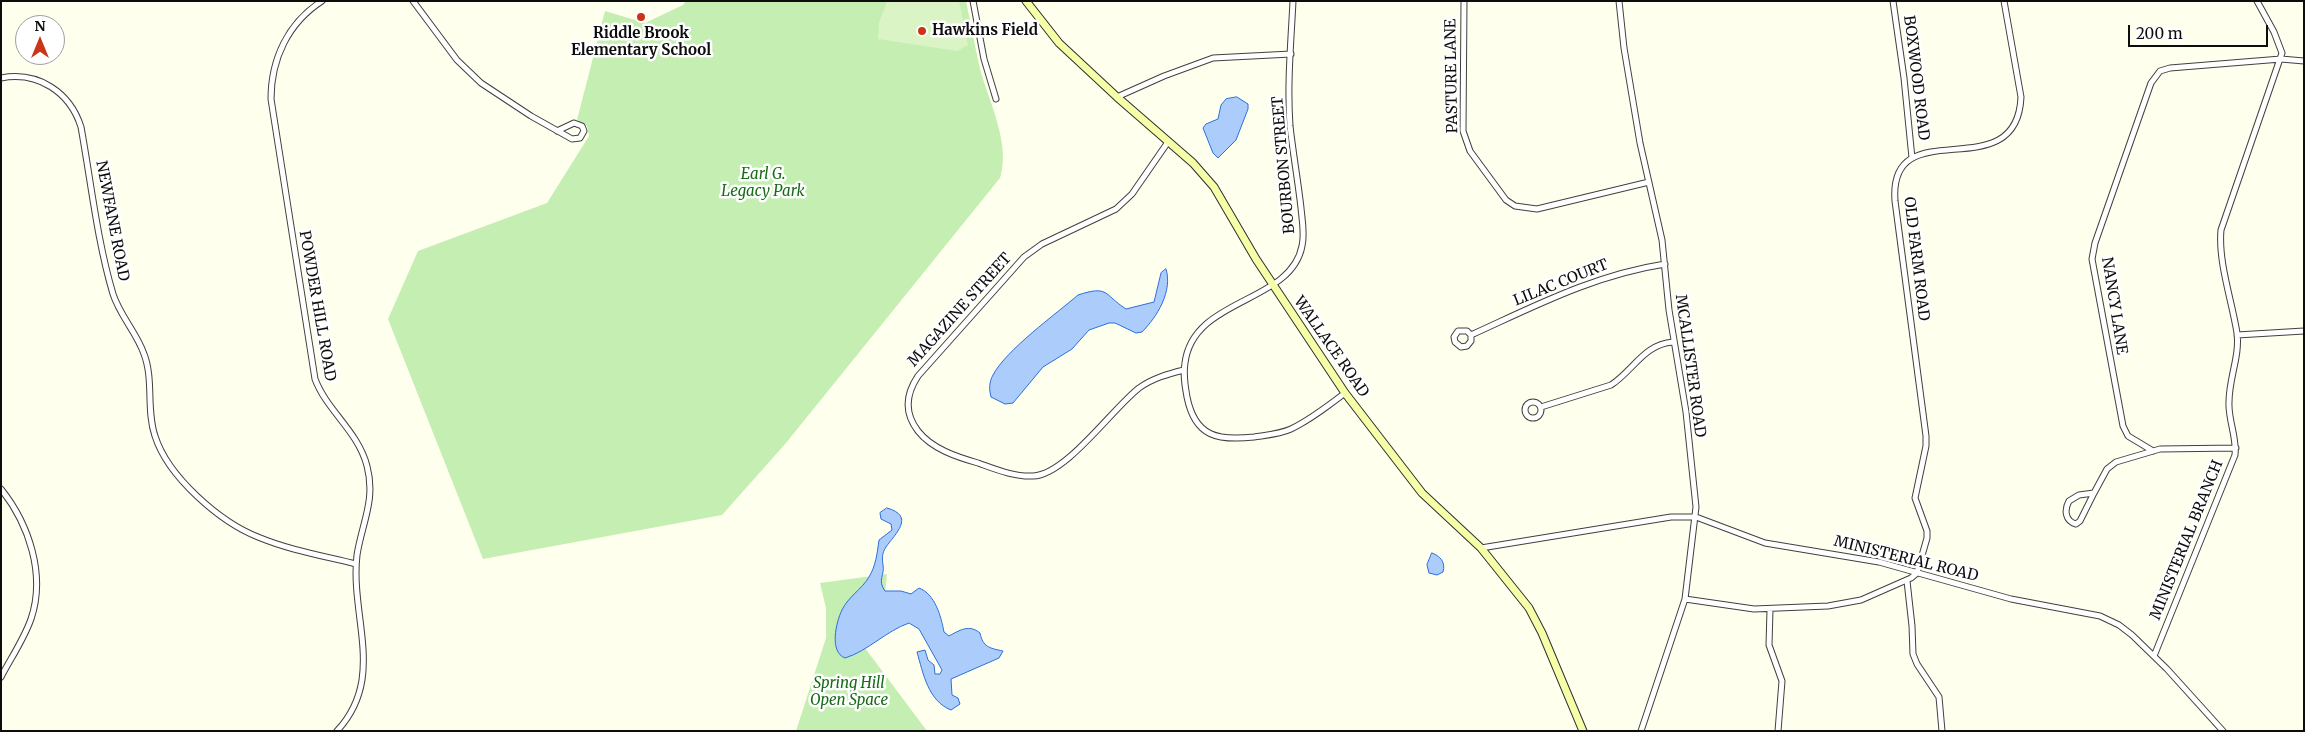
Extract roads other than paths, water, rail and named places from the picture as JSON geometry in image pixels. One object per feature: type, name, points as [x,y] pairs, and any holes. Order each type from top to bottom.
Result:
[{"type":"street","name":"POWDER HILL ROAD","points":[[322,1],[304,15],[284,41],[274,66],[271,99],[315,379],[324,399],[355,437],[368,468],[370,500],[356,564],[356,604],[363,659],[362,681],[356,702],[348,718],[337,731]]},
{"type":"street","points":[[413,1],[457,60],[481,83],[531,116],[557,131],[575,140],[582,136],[584,131],[582,126],[574,123],[557,131]]},
{"type":"street","points":[[973,1],[985,65],[996,99]]},
{"type":"street","name":"WALLACE ROAD","points":[[1026,1],[1059,43],[1193,163],[1214,188],[1247,245],[1344,393],[1418,489],[1481,548],[1519,594],[1535,618],[1583,731]]},
{"type":"street","name":"BOURBON STREET","points":[[1273,285],[1283,278],[1293,265],[1302,246],[1301,214],[1290,123],[1293,1]]},
{"type":"street","name":"PASTURE LANE","points":[[1464,1],[1463,131],[1470,151],[1506,200],[1516,206],[1537,209],[1649,182]]},
{"type":"street","name":"MCALLISTER ROAD","points":[[1619,1],[1624,48],[1649,182],[1661,234],[1673,342],[1686,412],[1696,517],[1685,599],[1642,731]]},
{"type":"street","name":"BOXWOOD ROAD","points":[[1893,1],[1904,78],[1912,158]]},
{"type":"street","points":[[1912,158],[1926,153],[1989,144],[2005,138],[2012,131],[2021,110],[2021,98],[2004,1]]},
{"type":"street","points":[[2257,1],[2279,42],[2281,60],[2304,61]]},
{"type":"street","points":[[1116,96],[1214,58],[1291,54]]},
{"type":"street","name":"NANCY LANE","points":[[2153,451],[2128,436],[2123,426],[2092,260],[2095,243],[2152,83],[2160,71],[2281,60]]},
{"type":"street","name":"MINISTERIAL BRANCH","points":[[2154,656],[2231,465],[2236,448],[2228,403],[2237,349],[2237,335],[2222,252],[2221,230],[2281,60]]},
{"type":"street","name":"NEWFANE ROAD","points":[[1,78],[19,76],[42,81],[62,94],[76,112],[81,127],[106,267],[114,295],[146,358],[149,408],[156,440],[182,482],[228,521],[256,537],[282,546],[356,564]]},
{"type":"street","name":"MAGAZINE STREET","points":[[1168,142],[1132,194],[1116,210],[1042,244],[1024,257],[918,376],[908,395],[908,406],[914,426],[921,435],[939,448],[1001,471],[1033,476],[1044,474],[1062,463],[1137,390],[1156,378],[1184,370]]},
{"type":"street","name":"OLD FARM ROAD","points":[[1912,158],[1898,174],[1894,194],[1926,436],[1926,446],[1915,498],[1927,534],[1917,573]]},
{"type":"street","name":"LILAC COURT","points":[[1470,335],[1601,278],[1637,268],[1665,264]]},
{"type":"street","points":[[1273,285],[1239,303],[1202,327],[1188,350],[1184,370],[1189,404],[1197,424],[1205,432],[1226,438],[1248,437],[1286,431],[1305,421],[1344,393]]},
{"type":"street","points":[[2237,335],[2304,331]]},
{"type":"street","points":[[1541,407],[1611,385],[1620,379],[1650,348],[1673,342]]},
{"type":"street","points":[[2094,493],[2079,495],[2069,501],[2066,510],[2071,522],[2076,524],[2080,521],[2112,464],[2166,448],[2236,448]]},
{"type":"street","points":[[1,489],[16,510],[29,541],[36,589],[30,621],[1,677]]},
{"type":"street","name":"MINISTERIAL ROAD","points":[[1481,548],[1671,516],[1696,517],[1766,543],[1856,558],[2011,599],[2100,616],[2128,631],[2154,656],[2223,731]]},
{"type":"street","points":[[1685,599],[1770,610],[1850,603],[1907,581],[1917,573]]},
{"type":"street","points":[[1907,581],[1913,654],[1917,664],[1939,697],[1942,731]]},
{"type":"street","points":[[1770,610],[1769,645],[1782,681],[1778,731]]},
{"type":"water","points":[[1237,97],[1248,104],[1248,109],[1236,140],[1218,158],[1213,153],[1203,128],[1206,124],[1218,119],[1221,105],[1226,99]]},
{"type":"water","points":[[1166,269],[1168,277],[1167,286],[1162,303],[1153,319],[1142,332],[1136,333],[1115,323],[1109,323],[1089,330],[1072,349],[1043,367],[1013,403],[1005,404],[991,397],[991,380],[999,365],[1020,344],[1078,295],[1101,291],[1126,309],[1154,302],[1161,273]]},
{"type":"water","points":[[887,508],[896,511],[902,520],[901,526],[883,553],[881,581],[885,591],[901,591],[911,594],[919,588],[925,591],[933,600],[944,632],[949,636],[968,628],[976,630],[980,633],[987,646],[1003,651],[999,658],[951,679],[952,695],[958,698],[960,704],[951,710],[937,700],[928,686],[917,652],[925,650],[928,660],[934,665],[935,674],[940,674],[942,670],[919,629],[909,623],[861,651],[845,658],[837,650],[835,636],[842,610],[869,577],[875,564],[879,540],[892,530],[891,524],[881,519],[880,513]]},
{"type":"water","points":[[1432,553],[1440,558],[1444,565],[1443,572],[1437,575],[1429,573],[1427,565]]},
{"type":"place","name":"Riddle Brook Elementary School","points":[[641,17]]},
{"type":"place","name":"Hawkins Field","points":[[922,31]]},
{"type":"park label","name":"Earl G. Legacy Park","points":[[763,184]]},
{"type":"park label","name":"Spring Hill Open Space","points":[[849,692]]}]
